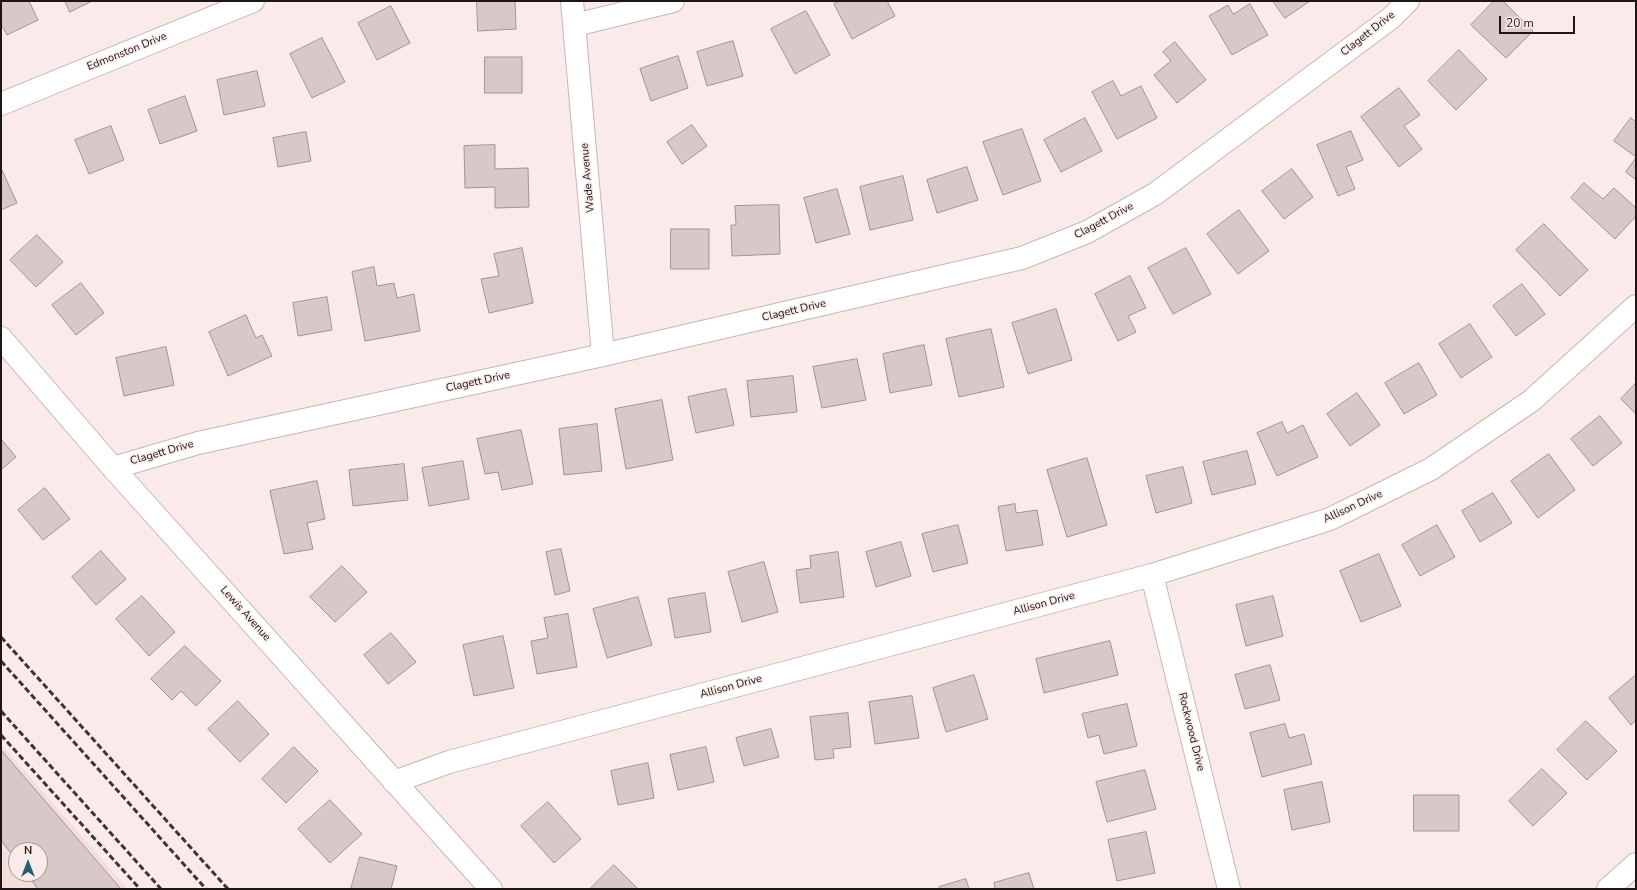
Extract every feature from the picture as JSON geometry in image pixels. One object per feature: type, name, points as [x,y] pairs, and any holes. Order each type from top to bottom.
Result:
[{"type":"street","name":"Edmonston Drive","points":[[1,104],[253,1]]},
{"type":"street","name":"Wade Avenue","points":[[572,1],[602,355]]},
{"type":"street","points":[[575,25],[673,1]]},
{"type":"street","name":"Clagett Drive","points":[[113,468],[198,443],[602,355],[1022,258],[1087,232],[1155,194],[1385,23],[1408,1]]},
{"type":"street","name":"Allison Drive","points":[[394,782],[457,760],[1152,575],[1330,519],[1431,469],[1532,401],[1636,306]]},
{"type":"street","name":"Lewis Avenue","points":[[1,338],[113,468],[491,889]]},
{"type":"street","name":"Rockwood Drive","points":[[1152,575],[1229,889]]},
{"type":"street","points":[[1608,889],[1636,864]]},
{"type":"shaded area","points":[[1,744],[128,889],[1,889]]},
{"type":"building","points":[[1,1],[29,1],[38,20],[7,35],[1,24]]},
{"type":"building","points":[[65,1],[92,1],[70,12]]},
{"type":"building","points":[[477,1],[515,1],[516,29],[478,31]]},
{"type":"building","points":[[840,1],[887,1],[895,16],[852,39],[834,4]]},
{"type":"building","points":[[1273,1],[1310,1],[1285,18]]},
{"type":"building","points":[[1494,1],[1503,1],[1533,31],[1506,58],[1471,25]]},
{"type":"building","points":[[1250,4],[1268,35],[1232,55],[1209,16],[1228,5],[1233,14]]},
{"type":"building","points":[[391,6],[410,43],[377,60],[358,23]]},
{"type":"building","points":[[806,11],[830,55],[795,74],[771,29]]},
{"type":"building","points":[[322,38],[345,82],[312,98],[290,54]]},
{"type":"building","points":[[733,41],[743,76],[707,86],[697,52]]},
{"type":"building","points":[[1175,42],[1206,80],[1177,103],[1154,75],[1171,61],[1163,52]]},
{"type":"building","points":[[1459,50],[1487,79],[1456,110],[1428,81]]},
{"type":"building","points":[[678,56],[688,88],[651,101],[640,69]]},
{"type":"building","points":[[485,57],[522,57],[522,93],[485,93]]},
{"type":"building","points":[[257,71],[265,106],[224,115],[217,80]]},
{"type":"building","points":[[1113,81],[1121,96],[1141,86],[1157,118],[1117,139],[1092,92]]},
{"type":"building","points":[[1399,88],[1420,115],[1404,126],[1422,149],[1399,167],[1361,117]]},
{"type":"building","points":[[185,96],[197,131],[160,144],[148,110]]},
{"type":"building","points":[[1085,118],[1102,151],[1061,172],[1044,140]]},
{"type":"building","points":[[1631,118],[1636,122],[1636,157],[1614,141]]},
{"type":"building","points":[[692,125],[707,146],[682,164],[667,142]]},
{"type":"building","points":[[111,126],[124,160],[89,174],[75,140]]},
{"type":"building","points":[[1022,129],[1041,181],[1003,195],[983,142]]},
{"type":"building","points":[[1351,131],[1363,160],[1346,167],[1355,189],[1338,196],[1317,145]]},
{"type":"building","points":[[306,132],[311,161],[278,167],[273,138]]},
{"type":"building","points":[[495,145],[495,169],[528,168],[529,207],[495,208],[495,187],[465,188],[464,146]]},
{"type":"building","points":[[1636,158],[1636,180],[1626,172]]},
{"type":"building","points":[[967,167],[978,200],[937,213],[927,180]]},
{"type":"building","points":[[1,168],[17,203],[1,210]]},
{"type":"building","points":[[1292,169],[1313,197],[1284,219],[1262,191]]},
{"type":"building","points":[[903,176],[913,220],[870,230],[860,187]]},
{"type":"building","points":[[1584,183],[1603,199],[1614,188],[1636,208],[1636,216],[1615,239],[1571,198]]},
{"type":"building","points":[[837,189],[850,234],[816,243],[804,198]]},
{"type":"building","points":[[779,205],[780,254],[732,256],[731,225],[736,225],[735,206]]},
{"type":"building","points":[[1239,210],[1269,251],[1238,274],[1207,234]]},
{"type":"building","points":[[1544,224],[1588,270],[1560,296],[1516,250]]},
{"type":"building","points":[[671,229],[709,229],[709,269],[671,269]]},
{"type":"building","points":[[37,235],[63,262],[36,287],[10,260]]},
{"type":"building","points":[[522,248],[533,303],[489,313],[481,279],[499,276],[494,254]]},
{"type":"building","points":[[1186,248],[1211,294],[1173,314],[1148,268]]},
{"type":"building","points":[[374,267],[377,286],[394,283],[397,298],[414,294],[420,331],[365,341],[352,272]]},
{"type":"building","points":[[1130,276],[1146,308],[1128,316],[1136,332],[1118,341],[1095,294]]},
{"type":"building","points":[[81,283],[104,313],[76,335],[52,305]]},
{"type":"building","points":[[1522,284],[1545,314],[1516,336],[1493,306]]},
{"type":"building","points":[[327,297],[332,330],[298,336],[293,303]]},
{"type":"building","points":[[1056,309],[1072,360],[1028,374],[1012,323]]},
{"type":"building","points":[[246,315],[256,338],[262,335],[272,356],[228,376],[209,332]]},
{"type":"building","points":[[1470,324],[1492,357],[1461,378],[1439,344]]},
{"type":"building","points":[[991,329],[1004,387],[959,397],[946,339]]},
{"type":"building","points":[[924,345],[932,385],[890,393],[883,354]]},
{"type":"building","points":[[166,347],[174,385],[124,396],[116,358]]},
{"type":"building","points":[[857,359],[866,400],[822,408],[813,367]]},
{"type":"building","points":[[1419,363],[1437,395],[1404,414],[1385,383]]},
{"type":"building","points":[[793,376],[797,412],[751,417],[747,381]]},
{"type":"building","points":[[1636,383],[1636,414],[1621,399]]},
{"type":"building","points":[[726,389],[734,425],[696,433],[688,397]]},
{"type":"building","points":[[1357,393],[1380,425],[1350,446],[1327,414]]},
{"type":"building","points":[[662,400],[673,460],[626,469],[615,409]]},
{"type":"building","points":[[1600,416],[1622,443],[1593,466],[1571,439]]},
{"type":"building","points":[[1282,422],[1287,433],[1303,425],[1318,457],[1277,476],[1257,433]]},
{"type":"building","points":[[597,424],[602,471],[564,475],[559,429]]},
{"type":"building","points":[[521,430],[533,484],[502,490],[498,472],[485,474],[477,439]]},
{"type":"building","points":[[1,439],[16,457],[1,470]]},
{"type":"building","points":[[1247,451],[1256,484],[1212,495],[1203,462]]},
{"type":"building","points":[[1549,454],[1575,490],[1538,518],[1511,481]]},
{"type":"building","points":[[1087,458],[1107,525],[1067,537],[1047,470]]},
{"type":"building","points":[[463,461],[469,499],[429,506],[422,468]]},
{"type":"building","points":[[404,464],[408,500],[353,506],[349,470]]},
{"type":"building","points":[[1183,467],[1192,503],[1156,513],[1146,476]]},
{"type":"building","points":[[317,481],[325,519],[307,523],[313,549],[284,554],[270,491]]},
{"type":"building","points":[[45,488],[70,519],[43,540],[18,510]]},
{"type":"building","points":[[1493,493],[1512,523],[1480,542],[1462,511]]},
{"type":"building","points":[[1015,504],[1016,513],[1037,510],[1043,545],[1006,551],[998,507]]},
{"type":"building","points":[[958,525],[968,563],[933,572],[922,534]]},
{"type":"building","points":[[1437,525],[1455,557],[1420,576],[1402,545]]},
{"type":"building","points":[[901,542],[911,576],[876,587],[866,552]]},
{"type":"building","points":[[561,549],[570,591],[555,595],[546,552]]},
{"type":"building","points":[[101,551],[126,579],[96,605],[72,577]]},
{"type":"building","points":[[838,552],[844,597],[800,603],[796,570],[811,568],[810,556]]},
{"type":"building","points":[[1379,554],[1401,606],[1361,622],[1340,571]]},
{"type":"building","points":[[764,562],[778,612],[742,622],[728,572]]},
{"type":"building","points":[[342,566],[367,592],[335,622],[310,597]]},
{"type":"building","points":[[705,593],[711,632],[675,638],[668,599]]},
{"type":"building","points":[[142,596],[175,632],[149,656],[116,619]]},
{"type":"building","points":[[1273,596],[1283,636],[1246,646],[1236,605]]},
{"type":"building","points":[[638,597],[652,645],[607,658],[593,609]]},
{"type":"building","points":[[568,614],[577,667],[537,674],[531,641],[548,638],[544,618]]},
{"type":"building","points":[[391,633],[416,662],[388,684],[364,655]]},
{"type":"building","points":[[503,636],[514,688],[474,696],[463,645]]},
{"type":"building","points":[[1110,641],[1118,675],[1044,693],[1036,659]]},
{"type":"building","points":[[185,646],[221,681],[196,706],[181,691],[172,700],[151,679]]},
{"type":"building","points":[[1270,665],[1280,700],[1245,709],[1235,675]]},
{"type":"building","points":[[974,675],[988,719],[946,732],[933,688]]},
{"type":"building","points":[[1636,675],[1636,720],[1631,725],[1609,698]]},
{"type":"building","points":[[912,696],[919,738],[875,744],[869,702]]},
{"type":"building","points":[[238,701],[269,734],[240,762],[208,729]]},
{"type":"building","points":[[1127,704],[1137,746],[1104,754],[1099,735],[1088,738],[1082,714]]},
{"type":"building","points":[[848,713],[851,747],[833,749],[834,758],[815,760],[810,717]]},
{"type":"building","points":[[1586,721],[1617,751],[1587,780],[1557,750]]},
{"type":"building","points":[[1285,724],[1289,738],[1304,734],[1312,764],[1262,777],[1250,733]]},
{"type":"building","points":[[771,729],[779,757],[744,766],[736,738]]},
{"type":"building","points":[[294,747],[318,771],[286,803],[262,779]]},
{"type":"building","points":[[706,747],[714,782],[678,790],[670,755]]},
{"type":"building","points":[[1,750],[121,889],[38,889],[33,882],[48,882],[48,842],[8,842],[8,849],[1,840]]},
{"type":"building","points":[[648,763],[654,798],[618,805],[611,771]]},
{"type":"building","points":[[1542,769],[1567,793],[1533,826],[1509,801]]},
{"type":"building","points":[[1145,770],[1156,809],[1107,822],[1096,782]]},
{"type":"building","points":[[1322,782],[1330,822],[1292,830],[1284,790]]},
{"type":"building","points":[[1414,795],[1459,795],[1459,831],[1414,831]]},
{"type":"building","points":[[330,800],[362,834],[330,863],[298,829]]},
{"type":"building","points":[[548,802],[581,839],[554,863],[521,826]]},
{"type":"building","points":[[1146,832],[1155,873],[1117,881],[1108,840]]},
{"type":"building","points":[[360,857],[397,866],[391,889],[351,889]]},
{"type":"building","points":[[614,865],[638,889],[590,889]]},
{"type":"building","points":[[1029,873],[1034,889],[995,889],[994,883]]},
{"type":"building","points":[[966,879],[969,889],[940,889],[939,887]]},
{"type":"railway","points":[[1,637],[228,889]]},
{"type":"railway","points":[[1,661],[206,889]]},
{"type":"railway","points":[[1,711],[161,889]]},
{"type":"railway","points":[[1,735],[140,889]]}]
